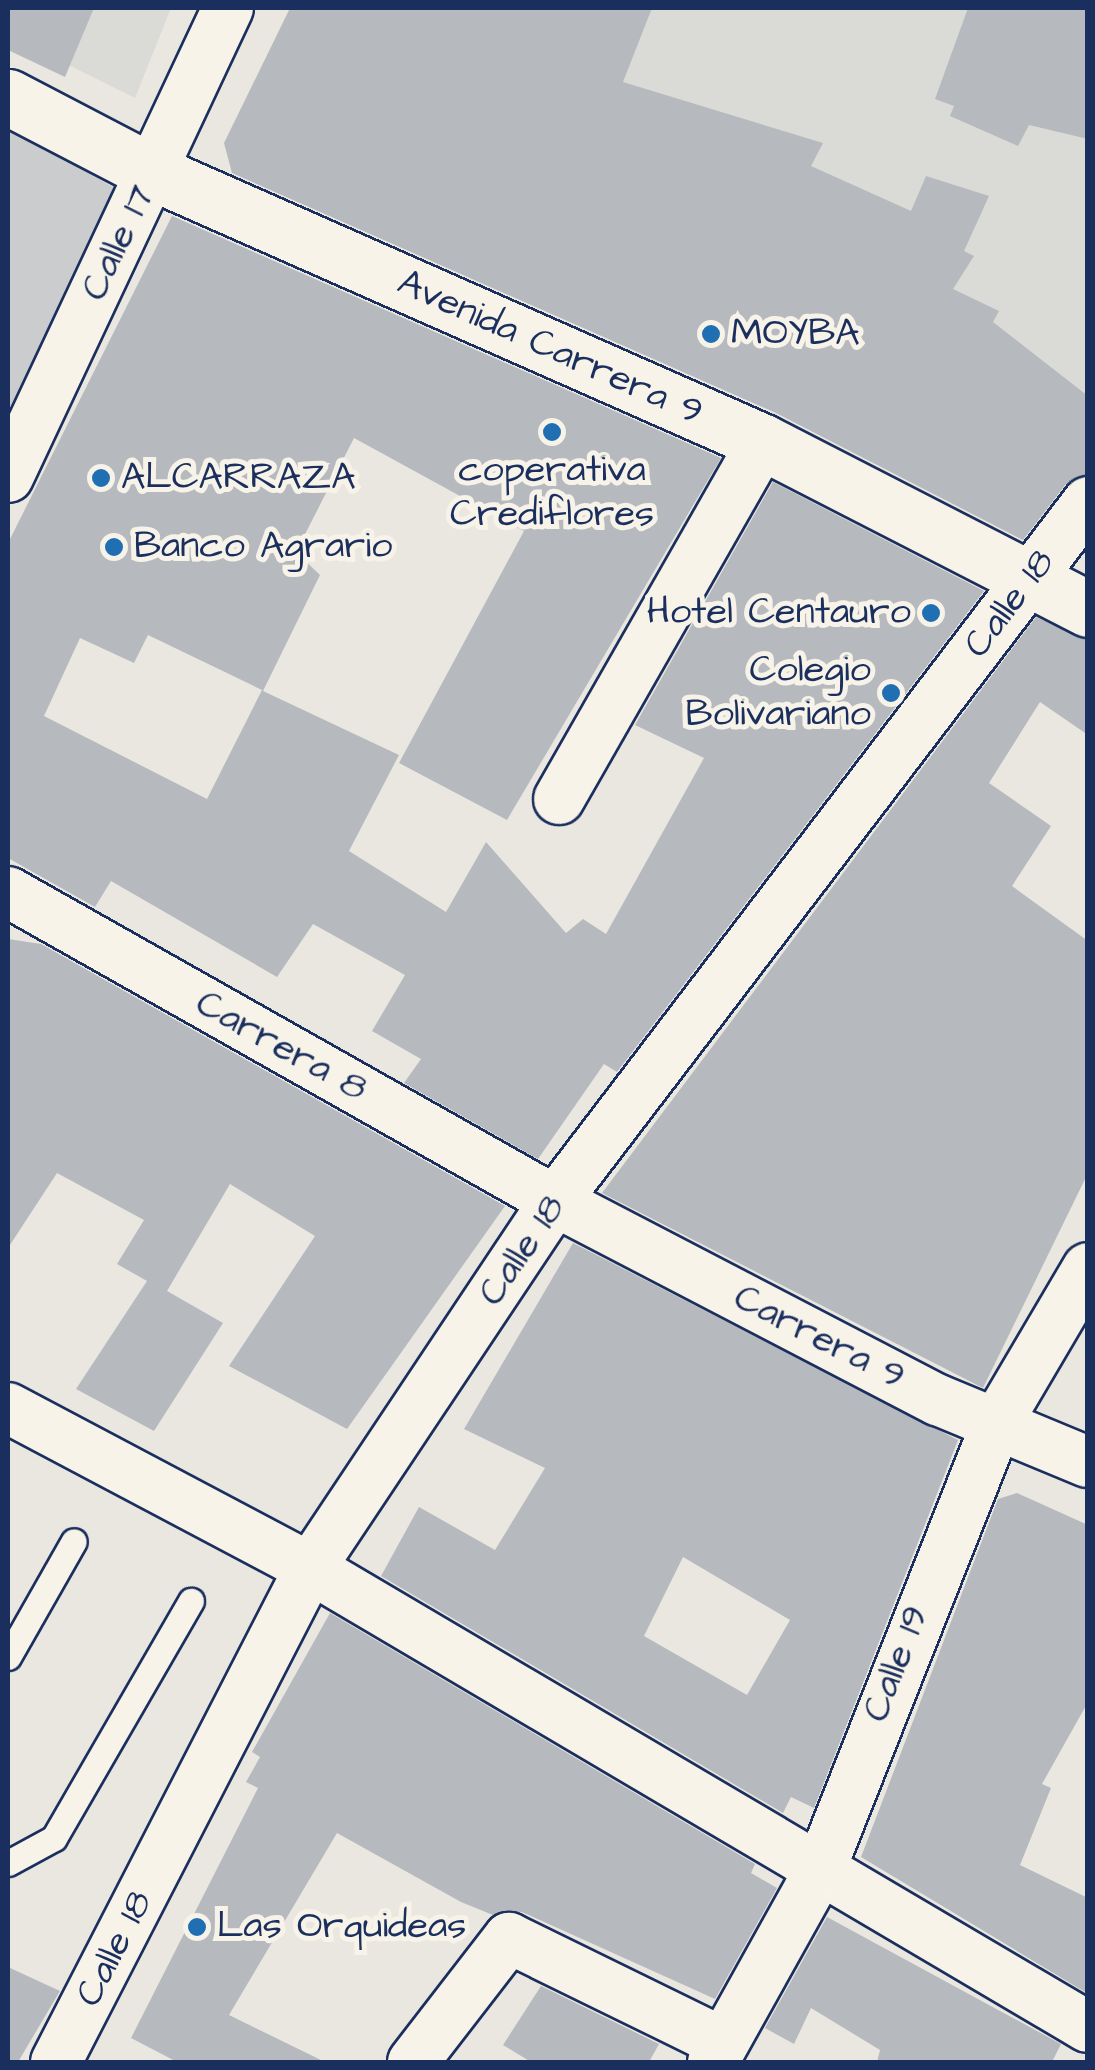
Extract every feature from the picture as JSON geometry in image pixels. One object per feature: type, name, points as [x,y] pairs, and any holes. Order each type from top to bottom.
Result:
[{"type":"street","name":"Calle 17","points":[[8,477],[228,8]]},
{"type":"street","name":"Avenida Carrera 9","points":[[8,97],[152,172],[763,442],[1032,575],[1088,610]]},
{"type":"street","points":[[559,799],[763,442]]},
{"type":"street","name":"Calle 18","points":[[56,2062],[310,1568],[556,1201],[1088,502]]},
{"type":"street","name":"Carrera 8","points":[[8,892],[556,1201]]},
{"type":"street","name":"Carrera 9","points":[[556,1201],[938,1400],[1000,1419],[1088,1462]]},
{"type":"street","name":"Calle 19","points":[[718,2053],[820,1870],[1000,1419],[1088,1268]]},
{"type":"street","points":[[8,1408],[310,1568],[1088,2027]]},
{"type":"street","points":[[413,2062],[509,1938],[718,2053]]},
{"type":"lane","points":[[8,1657],[74,1541]]},
{"type":"lane","points":[[8,1864],[54,1838],[190,1601]]},
{"type":"shaded area","points":[[8,8],[171,8],[135,98],[8,35]]},
{"type":"shaded area","points":[[294,8],[1087,8],[1087,393],[1013,505],[226,145]]},
{"type":"shaded area","points":[[8,129],[124,193],[8,411]]},
{"type":"building","points":[[8,8],[94,8],[65,77],[8,50]]},
{"type":"building","points":[[290,8],[652,8],[623,82],[823,143],[811,166],[911,211],[926,176],[989,196],[964,251],[974,256],[953,289],[999,311],[993,322],[1088,396],[1088,474],[1066,484],[1023,540],[776,413],[232,173],[224,143]]},
{"type":"building","points":[[968,8],[1088,8],[1088,139],[1029,125],[1018,146],[950,116],[954,106],[935,99]]},
{"type":"building","points":[[172,216],[721,458],[507,820],[399,763],[524,531],[354,438],[296,552],[320,575],[263,691],[399,755],[349,851],[446,912],[486,842],[566,933],[583,919],[606,934],[704,758],[635,725],[773,482],[984,591],[617,1072],[604,1064],[538,1159],[404,1083],[421,1059],[372,1031],[405,975],[313,924],[277,977],[111,881],[95,907],[8,858],[8,543]],"holes":[[[148,635],[262,690],[207,799],[44,716],[80,638],[134,663]]]},
{"type":"building","points":[[1036,617],[1088,640],[1088,735],[1040,702],[989,783],[1051,826],[1012,886],[1088,941],[1088,1173],[983,1388],[602,1193]]},
{"type":"building","points":[[8,939],[41,944],[505,1206],[347,1429],[229,1366],[315,1236],[230,1184],[167,1291],[223,1323],[154,1431],[76,1389],[147,1281],[117,1264],[144,1220],[57,1173],[8,1248]]},
{"type":"building","points":[[573,1243],[958,1440],[814,1808],[791,1797],[783,1813],[381,1576],[419,1507],[495,1550],[545,1468],[464,1429]],"holes":[[[683,1557],[790,1620],[747,1695],[644,1636]]]},
{"type":"building","points":[[1017,1493],[1088,1525],[1088,1702],[1042,1784],[1051,1788],[1020,1865],[1088,1898],[1085,1992],[861,1857],[998,1499]]},
{"type":"building","points":[[330,1613],[755,1864],[751,1873],[777,1888],[715,1999],[522,1912],[493,1915],[461,1902],[337,1833],[229,2015],[325,2062],[177,2062],[131,2038],[258,1788],[246,1782],[260,1757],[252,1752]]},
{"type":"building","points":[[827,1917],[1061,2044],[1052,2062],[877,2062],[880,2050],[811,2008],[794,2044],[765,2028]]},
{"type":"building","points":[[8,1967],[60,1991],[18,2062],[8,2062]]},
{"type":"building","points":[[541,1986],[659,2044],[649,2062],[531,2062],[503,2045]]},
{"type":"place","name":"MOYBA","points":[[711,334]]},
{"type":"place","name":"coperativa Crediflores","points":[[552,432]]},
{"type":"place","name":"ALCARRAZA","points":[[101,478]]},
{"type":"place","name":"Banco Agrario","points":[[114,547]]},
{"type":"place","name":"Hotel Centauro","points":[[931,613]]},
{"type":"place","name":"Colegio Bolivariano","points":[[891,693]]},
{"type":"place","name":"Las Orquideas","points":[[197,1927]]}]
